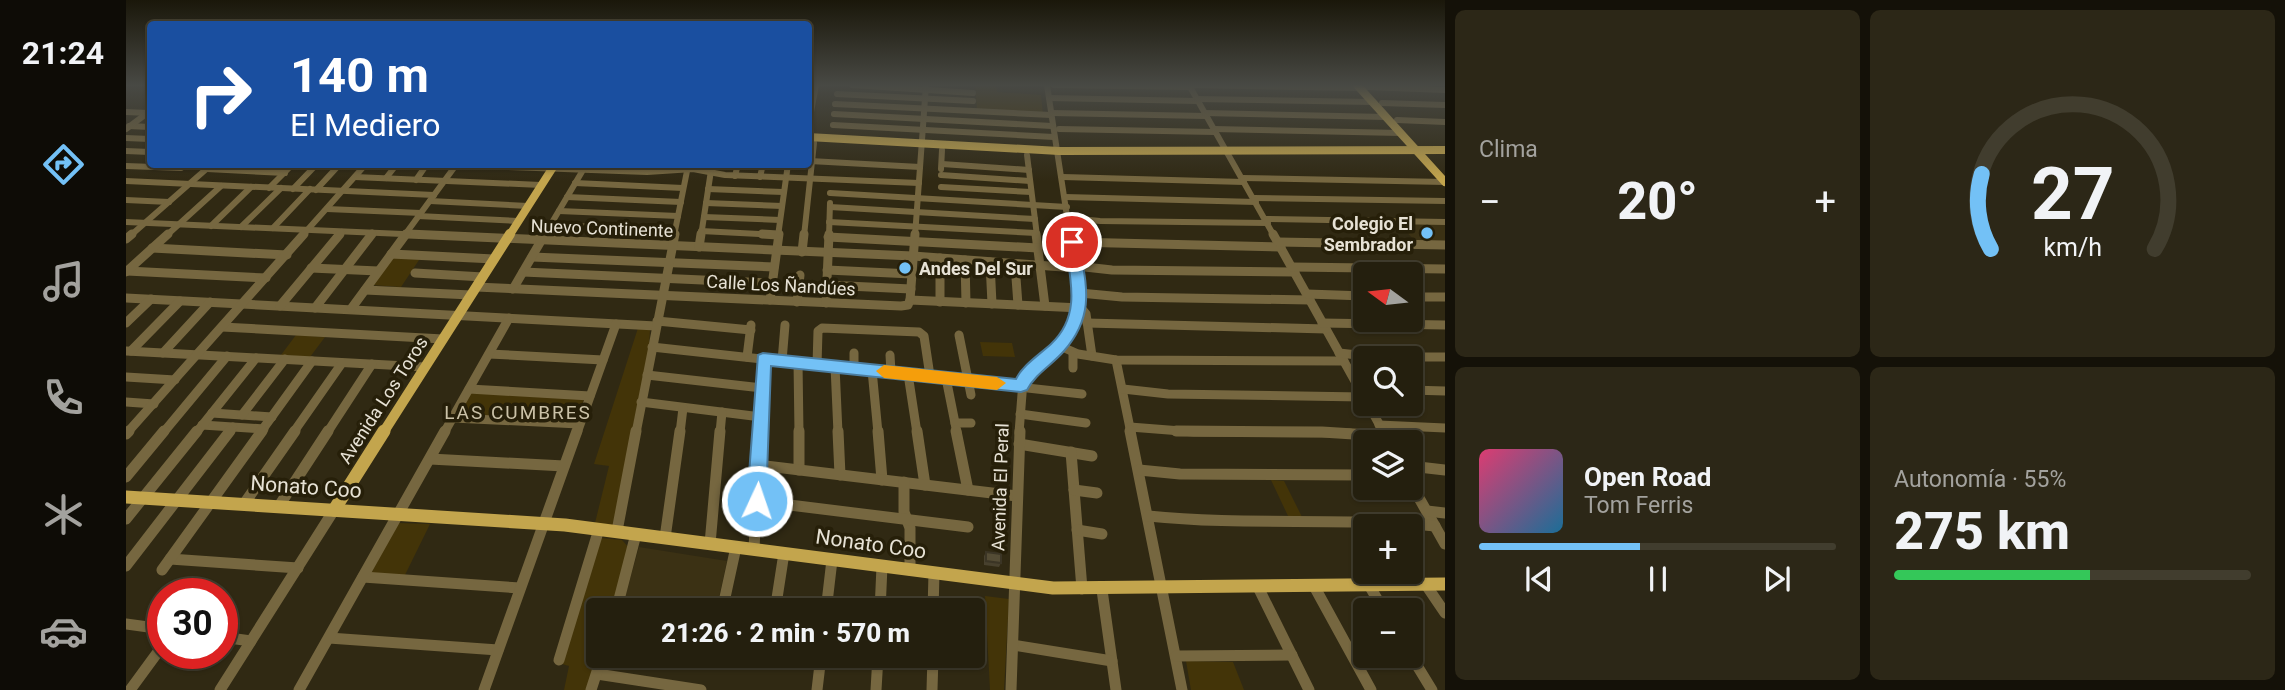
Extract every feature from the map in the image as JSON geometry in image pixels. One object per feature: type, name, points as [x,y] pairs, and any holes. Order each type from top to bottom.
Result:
[{"type":"main road","points":[[1386,117],[1445,172]]},
{"type":"main road","points":[[1394,117],[1445,182]]},
{"type":"main road","points":[[812,141],[831,138],[942,150],[1027,155],[1059,151]]},
{"type":"main road","points":[[812,141],[1059,151],[1229,154],[1423,153],[1445,150]]},
{"type":"main road","points":[[1423,153],[1445,156]]},
{"type":"main road","name":"Avenida Los Toros","points":[[334,510],[552,168]]},
{"type":"main road","name":"Nonato Coo","points":[[126,496],[544,523],[1015,584],[1082,589],[1445,584]]},
{"type":"street","points":[[831,138],[834,117]]},
{"type":"street","points":[[891,117],[1055,128],[1401,133]]},
{"type":"street","points":[[1021,386],[1026,376],[1060,346],[1072,328],[1080,308],[1063,177],[1052,117]]},
{"type":"street","points":[[1207,117],[1353,378]]},
{"type":"street","points":[[910,300],[923,119]]},
{"type":"street","points":[[1397,120],[1445,122]]},
{"type":"street","points":[[833,125],[1054,137]]},
{"type":"street","points":[[128,127],[147,127]]},
{"type":"street","points":[[1055,128],[1054,137],[1059,151]]},
{"type":"street","points":[[126,138],[147,139]]},
{"type":"street","points":[[941,199],[942,150]]},
{"type":"street","points":[[126,152],[147,152]]},
{"type":"street","points":[[1027,155],[1045,306]]},
{"type":"street","points":[[812,159],[920,167]]},
{"type":"street","points":[[942,164],[1029,170]]},
{"type":"street","points":[[126,166],[147,166]]},
{"type":"street","points":[[163,183],[181,168]]},
{"type":"street","points":[[126,239],[209,168]]},
{"type":"street","points":[[222,168],[285,173]]},
{"type":"street","points":[[270,188],[289,168]]},
{"type":"street","points":[[293,189],[313,168]]},
{"type":"street","points":[[273,228],[336,168]]},
{"type":"street","points":[[128,431],[363,168]]},
{"type":"street","points":[[386,178],[394,168]]},
{"type":"street","points":[[416,180],[425,168]]},
{"type":"street","points":[[351,309],[453,168]]},
{"type":"street","points":[[563,168],[647,172],[679,168]]},
{"type":"street","points":[[617,531],[687,168]]},
{"type":"street","points":[[735,176],[737,168]]},
{"type":"street","points":[[760,177],[762,168]]},
{"type":"street","points":[[770,300],[787,168]]},
{"type":"street","points":[[802,252],[809,168]]},
{"type":"street","points":[[699,247],[712,169],[735,176],[919,183]]},
{"type":"street","points":[[513,289],[583,170]]},
{"type":"street","points":[[941,175],[1030,181]]},
{"type":"street","points":[[355,177],[541,185]]},
{"type":"street","points":[[1063,177],[1445,182]]},
{"type":"street","points":[[826,303],[831,179]]},
{"type":"street","points":[[126,181],[343,191],[528,206]]},
{"type":"street","points":[[465,202],[479,182]]},
{"type":"street","points":[[493,204],[506,184]]},
{"type":"street","points":[[575,184],[683,188]]},
{"type":"street","points":[[126,271],[221,186]]},
{"type":"street","points":[[211,226],[250,187]]},
{"type":"street","points":[[941,187],[1031,192]]},
{"type":"street","points":[[241,227],[281,188]]},
{"type":"street","points":[[708,189],[783,192]]},
{"type":"street","points":[[830,194],[1033,205],[1066,202],[1255,200],[1445,201]]},
{"type":"street","points":[[567,197],[681,202]]},
{"type":"street","points":[[126,200],[169,202]]},
{"type":"street","points":[[706,203],[782,206]]},
{"type":"street","points":[[830,208],[1035,219]]},
{"type":"street","points":[[327,209],[518,221]]},
{"type":"street","points":[[559,211],[678,216]]},
{"type":"street","points":[[704,217],[780,220]]},
{"type":"street","points":[[1068,218],[1100,222],[1445,222]]},
{"type":"street","name":"Nuevo Continente","points":[[126,222],[913,256],[1112,270],[1445,269]]},
{"type":"street","points":[[829,222],[1036,233]]},
{"type":"street","points":[[550,225],[675,230]]},
{"type":"street","points":[[701,231],[778,235]]},
{"type":"street","points":[[279,306],[342,232]]},
{"type":"street","points":[[315,308],[373,233]]},
{"type":"street","points":[[828,237],[1038,248]]},
{"type":"street","points":[[1072,242],[1113,245],[1445,245]]},
{"type":"street","points":[[152,248],[286,255]]},
{"type":"street","points":[[391,254],[494,259]]},
{"type":"street","points":[[532,257],[774,267]]},
{"type":"street","points":[[940,258],[940,302]]},
{"type":"street","points":[[965,260],[966,303]]},
{"type":"street","points":[[990,262],[992,304]]},
{"type":"street","points":[[1015,264],[1018,305]]},
{"type":"street","points":[[311,268],[378,271]]},
{"type":"street","points":[[827,270],[912,274]]},
{"type":"street","points":[[126,271],[266,278]]},
{"type":"street","points":[[523,272],[772,283]]},
{"type":"street","points":[[415,273],[483,277]]},
{"type":"street","points":[[797,302],[800,275]]},
{"type":"street","points":[[826,285],[911,289]]},
{"type":"street","name":"Calle Los Ñandúes","points":[[365,290],[513,289],[903,306],[910,300],[1080,308]]},
{"type":"street","points":[[1080,293],[1122,297],[1353,296]]},
{"type":"street","points":[[1423,296],[1445,297]]},
{"type":"street","points":[[126,298],[615,324],[751,327],[747,357]]},
{"type":"street","points":[[126,323],[150,299]]},
{"type":"street","points":[[128,351],[180,301]]},
{"type":"street","points":[[163,353],[210,302]]},
{"type":"street","points":[[1080,308],[1086,313],[1091,356]]},
{"type":"street","points":[[299,690],[509,318]]},
{"type":"street","points":[[1087,323],[1127,327],[1445,325]]},
{"type":"street","points":[[484,690],[615,324]]},
{"type":"street","points":[[782,361],[785,325]]},
{"type":"street","points":[[222,327],[443,339]]},
{"type":"street","points":[[817,365],[819,329],[923,333],[930,376]]},
{"type":"street","points":[[959,335],[971,395]]},
{"type":"street","points":[[1060,346],[1073,353],[1116,360],[1445,357]]},
{"type":"street","points":[[652,347],[1082,394]]},
{"type":"street","points":[[128,351],[425,367]]},
{"type":"street","points":[[854,353],[855,368]]},
{"type":"street","points":[[1073,353],[1073,368]]},
{"type":"street","points":[[489,354],[603,360]]},
{"type":"street","points":[[890,355],[891,372]]},
{"type":"street","points":[[126,477],[227,356]]},
{"type":"street","points":[[126,519],[256,358]]},
{"type":"street","points":[[242,415],[285,359]]},
{"type":"street","points":[[754,549],[763,359]]},
{"type":"street","points":[[1116,360],[1182,690]]},
{"type":"street","points":[[162,570],[312,361]]},
{"type":"street","points":[[798,362],[799,470]]},
{"type":"street","points":[[244,504],[342,363]]},
{"type":"street","points":[[279,506],[372,364]]},
{"type":"street","points":[[835,366],[840,475]]},
{"type":"street","points":[[872,370],[883,480]]},
{"type":"street","points":[[908,374],[925,485]]},
{"type":"street","points":[[647,375],[762,388]]},
{"type":"street","points":[[126,377],[175,380]]},
{"type":"street","points":[[946,378],[968,490]]},
{"type":"street","name":"Avenida El Peral","points":[[1011,690],[1021,386]]},
{"type":"street","points":[[469,389],[590,396]]},
{"type":"street","points":[[1123,389],[1168,394],[1353,395]]},
{"type":"street","points":[[1423,390],[1445,391]]},
{"type":"street","points":[[126,402],[154,404]]},
{"type":"street","points":[[641,402],[761,417]]},
{"type":"street","points":[[665,538],[682,408]]},
{"type":"street","points":[[710,544],[722,412]]},
{"type":"street","points":[[212,413],[272,417]]},
{"type":"street","points":[[1020,414],[1086,423]]},
{"type":"street","points":[[1374,416],[1382,430]]},
{"type":"street","points":[[453,418],[579,424]]},
{"type":"street","points":[[955,423],[971,423]]},
{"type":"street","points":[[202,425],[264,429]]},
{"type":"street","points":[[1379,425],[1445,428]]},
{"type":"street","points":[[126,566],[233,427]]},
{"type":"street","points":[[1130,427],[1169,432],[1353,433]]},
{"type":"street","points":[[1019,444],[1092,456]]},
{"type":"street","points":[[1071,452],[1082,589]]},
{"type":"street","points":[[430,458],[564,466]]},
{"type":"street","points":[[758,465],[1017,496]]},
{"type":"street","points":[[1423,467],[1445,470]]},
{"type":"street","points":[[1139,470],[1180,474],[1353,475]]},
{"type":"street","points":[[904,482],[910,570]]},
{"type":"street","points":[[1073,490],[1097,493]]},
{"type":"street","points":[[1421,500],[1445,544]]},
{"type":"street","points":[[757,501],[968,527]]},
{"type":"street","name":"Avenida Los Toros","points":[[220,690],[334,510]]},
{"type":"street","points":[[1427,511],[1445,513]]},
{"type":"street","points":[[1148,516],[1188,521],[1398,522],[1435,526]]},
{"type":"street","points":[[559,660],[599,529]]},
{"type":"street","points":[[1077,530],[1102,534]]},
{"type":"street","points":[[619,598],[636,534]]},
{"type":"street","points":[[725,598],[736,547]]},
{"type":"street","points":[[777,598],[785,553]]},
{"type":"street","points":[[170,559],[298,568]]},
{"type":"street","points":[[828,598],[832,560]]},
{"type":"street","points":[[881,598],[882,566]]},
{"type":"street","points":[[933,598],[934,573]]},
{"type":"street","points":[[363,577],[520,588]]},
{"type":"street","points":[[1426,585],[1445,613]]},
{"type":"street","points":[[1314,586],[1371,690]]},
{"type":"street","points":[[1369,586],[1376,598]]},
{"type":"street","points":[[1258,587],[1309,690]]},
{"type":"street","points":[[1102,590],[1116,690]]},
{"type":"street","points":[[126,624],[147,627]]},
{"type":"street","points":[[329,638],[498,650]]},
{"type":"street","points":[[238,639],[251,641]]},
{"type":"street","points":[[1013,645],[1112,661]]},
{"type":"street","points":[[1175,656],[1292,656]]},
{"type":"street","points":[[131,690],[147,668]]},
{"type":"street","points":[[591,690],[599,668]]},
{"type":"street","points":[[817,690],[820,668]]},
{"type":"street","points":[[876,690],[877,668]]},
{"type":"street","points":[[932,690],[933,668]]},
{"type":"street","points":[[1419,668],[1432,690]]},
{"type":"street","points":[[597,674],[701,690]]},
{"type":"shaded area","name":"Colegio El Sembrador","points":[[1399,224],[1445,224],[1445,243],[1418,244]]},
{"type":"shaded area","points":[[393,256],[421,257],[401,287],[371,285]]},
{"type":"shaded area","points":[[638,328],[650,329],[649,348],[613,525],[595,523],[609,466],[594,464]]},
{"type":"shaded area","points":[[296,335],[325,337],[310,357],[281,355]]},
{"type":"shaded area","points":[[980,342],[1012,343],[1015,357],[983,356]]},
{"type":"shaded area","name":"LAS CUMBRES","points":[[470,393],[584,399],[577,419],[573,422],[460,416]]},
{"type":"shaded area","points":[[1271,480],[1284,481],[1303,519],[1289,518]]},
{"type":"shaded area","points":[[398,523],[430,524],[404,577],[370,575]]},
{"type":"shaded area","points":[[601,538],[622,540],[629,548],[615,598],[586,598],[586,668],[594,668],[586,690],[564,690],[569,666],[562,664]]},
{"type":"shaded area","points":[[639,547],[727,561],[719,598],[625,598]]},
{"type":"shaded area","points":[[985,596],[1009,599],[1004,690],[990,690]]},
{"type":"shaded area","points":[[1186,661],[1233,662],[1244,690],[1191,690]]},
{"type":"building","points":[[986,552],[1001,554],[1001,563],[986,561]]},
{"type":"slow traffic","points":[[884,371],[997,383]]},
{"type":"place","name":"Colegio El Sembrador","points":[[1427,233]]},
{"type":"place","name":"Andes Del Sur","points":[[905,268]]},
{"type":"district","name":"LAS CUMBRES","points":[[518,412]]},
{"type":"route","points":[[757,501],[763,359],[1021,386],[1026,376],[1060,346],[1079,315],[1081,300],[1072,242]]}]
